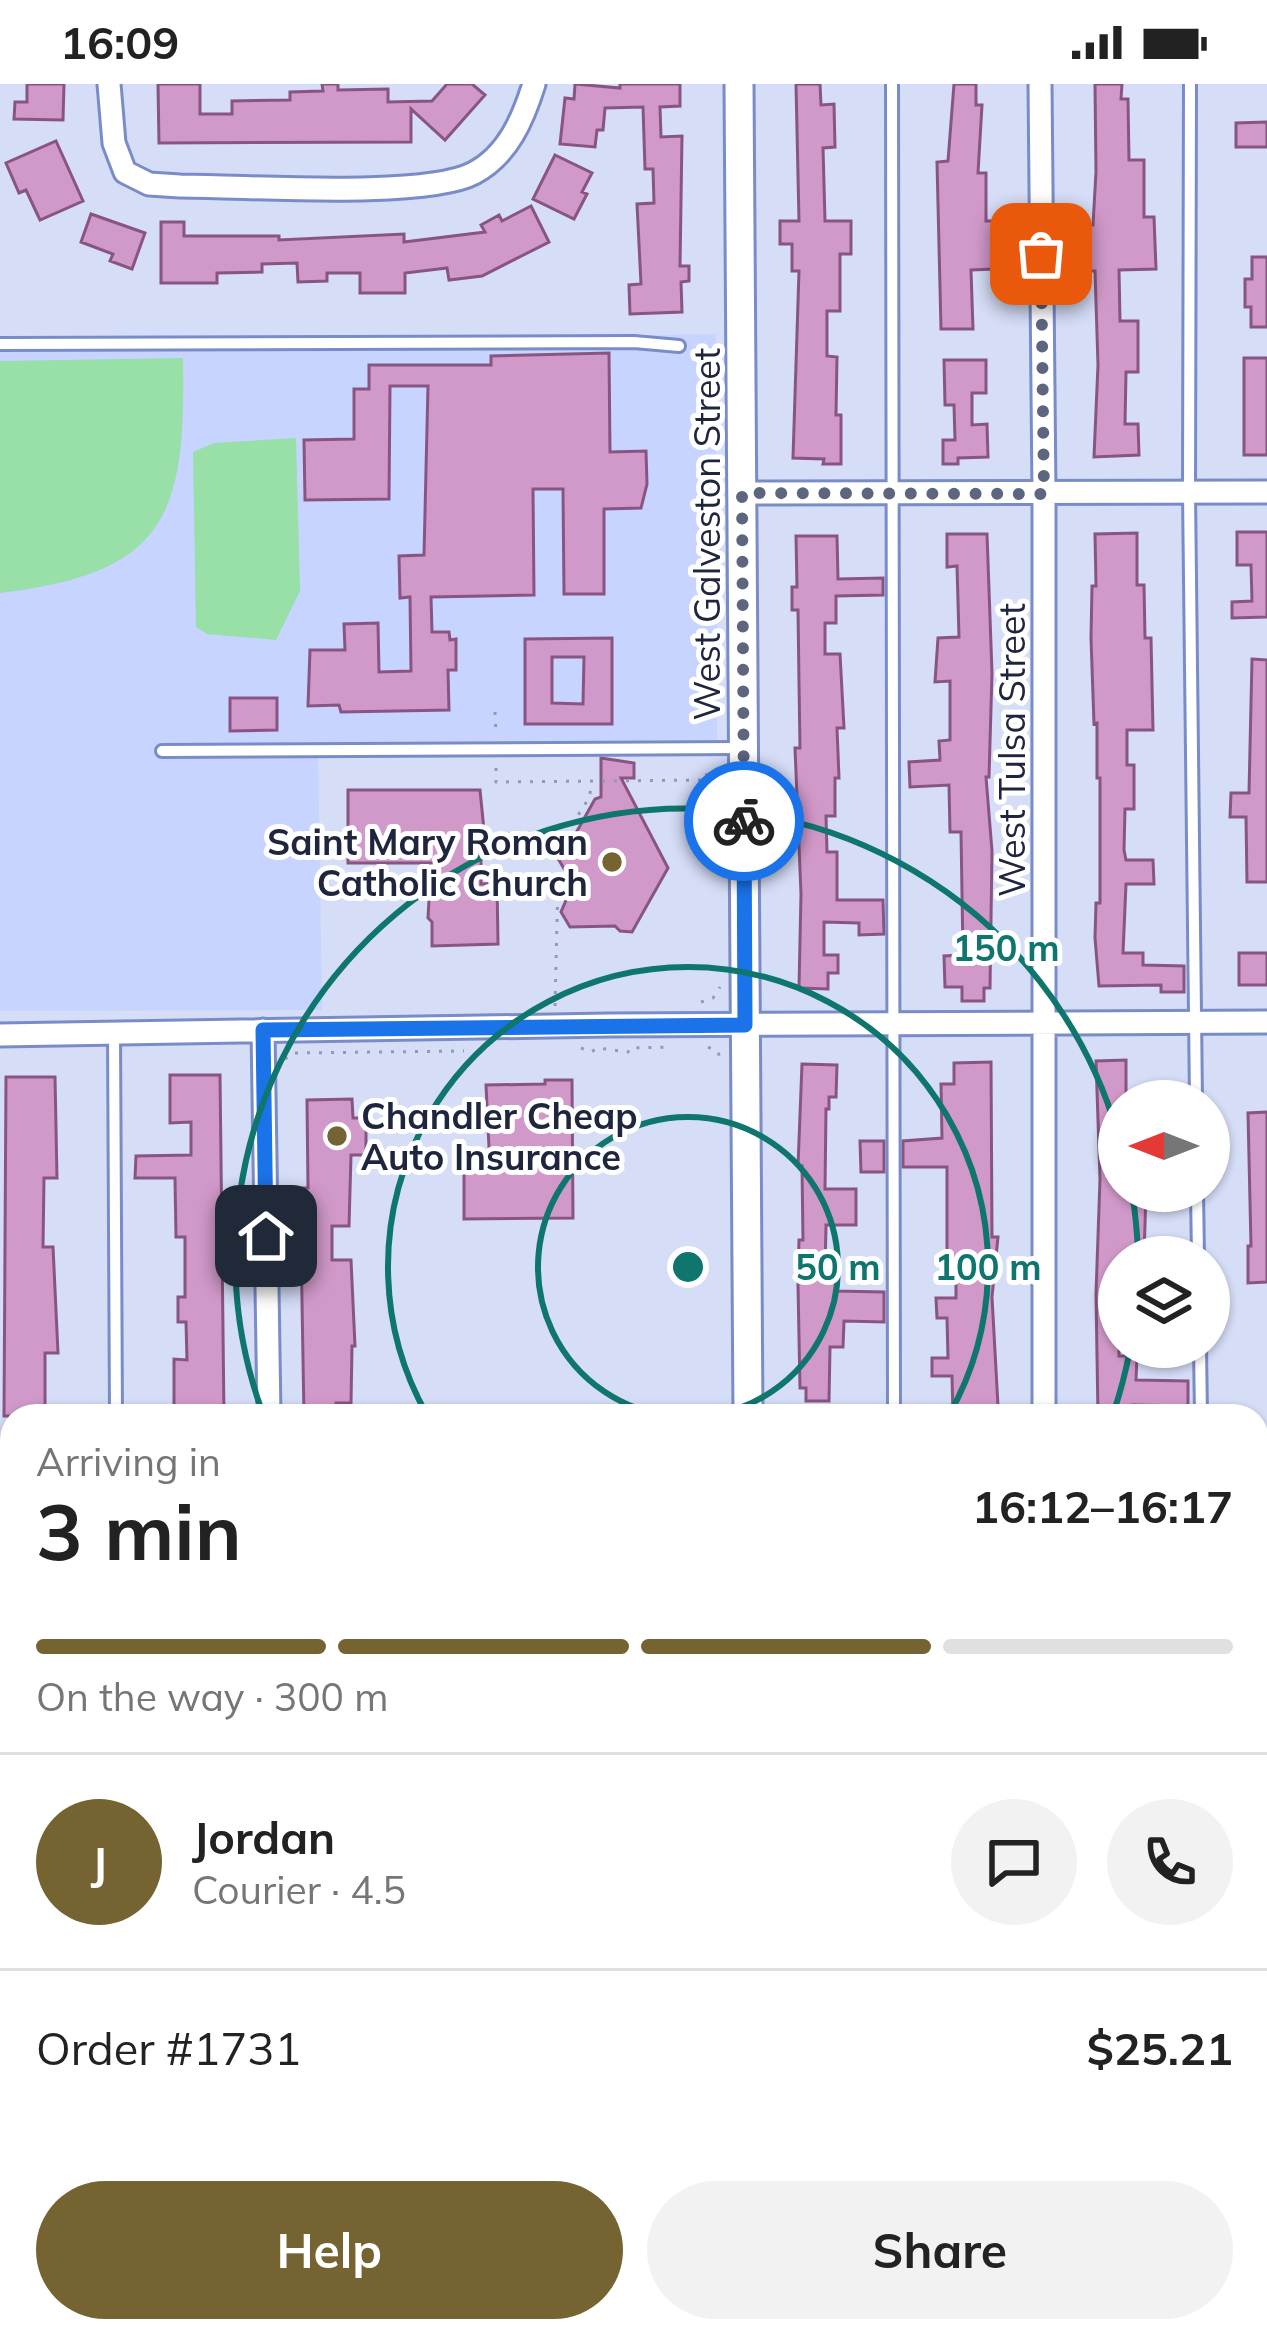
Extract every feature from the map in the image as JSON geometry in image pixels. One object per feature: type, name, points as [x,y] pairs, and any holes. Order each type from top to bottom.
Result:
[{"type":"street","points":[[109,84],[114,143],[125,172],[149,184],[180,187],[407,187],[471,175],[495,158],[519,127],[533,84]]},
{"type":"street","name":"West Galveston Street","points":[[739,84],[742,493],[731,748],[745,1025],[748,1404]]},
{"type":"street","name":"West Tulsa Street","points":[[1040,84],[1044,1404]]},
{"type":"street","points":[[742,493],[1267,491]]},
{"type":"street","points":[[0,1035],[1267,1022]]},
{"type":"street","points":[[263,1030],[269,1404]]},
{"type":"lane","points":[[892,84],[894,1404]]},
{"type":"lane","points":[[1190,84],[1196,1080]]},
{"type":"lane","points":[[0,344],[634,342],[680,346]]},
{"type":"lane","points":[[162,752],[731,748]]},
{"type":"lane","points":[[114,1033],[116,1404]]},
{"type":"lane","points":[[1200,1368],[1201,1404]]},
{"type":"path","points":[[495,712],[496,782],[703,780],[703,775],[719,775],[731,748]]},
{"type":"path","points":[[560,845],[589,798],[592,781]]},
{"type":"path","points":[[549,1005],[555,1005],[558,880]]},
{"type":"path","points":[[703,1002],[716,995],[721,979]]},
{"type":"path","points":[[580,1048],[628,1052],[630,1048],[668,1047]]},
{"type":"path","points":[[706,1047],[721,1059],[722,1080]]},
{"type":"path","points":[[282,1066],[293,1053],[466,1049]]},
{"type":"shaded area","points":[[716,334],[717,743],[318,745],[322,1010],[0,1011],[0,347]]},
{"type":"green space","points":[[183,358],[179,459],[170,497],[155,527],[132,552],[99,570],[56,584],[0,593],[0,361]]},
{"type":"green space","points":[[296,438],[300,591],[276,640],[207,634],[196,627],[193,452],[214,443]]},
{"type":"building","points":[[27,84],[64,84],[63,120],[14,119],[15,102],[27,102]]},
{"type":"building","points":[[158,84],[200,84],[200,114],[232,114],[232,101],[290,100],[290,92],[323,91],[322,84],[338,84],[338,90],[388,89],[388,102],[432,101],[447,84],[472,84],[485,95],[445,140],[411,109],[411,142],[159,143]]},
{"type":"building","points":[[575,84],[620,88],[620,84],[680,84],[680,106],[660,107],[661,137],[682,136],[680,266],[689,266],[689,281],[681,282],[682,312],[630,314],[629,285],[641,284],[637,204],[654,203],[653,169],[645,169],[643,107],[605,108],[595,147],[560,144],[565,98],[574,99]]},
{"type":"building","points":[[796,84],[820,84],[821,105],[834,104],[835,147],[823,148],[825,221],[851,221],[851,254],[840,254],[840,311],[827,311],[827,356],[837,357],[841,464],[793,458],[799,271],[792,271],[792,244],[780,244],[780,221],[799,221]]},
{"type":"building","points":[[954,84],[976,84],[976,105],[982,105],[978,173],[986,173],[986,221],[995,221],[994,269],[971,270],[973,329],[941,329],[937,162],[948,161]]},
{"type":"building","points":[[1095,84],[1122,84],[1121,99],[1128,99],[1129,160],[1144,160],[1144,217],[1154,217],[1156,269],[1119,270],[1120,321],[1138,321],[1138,372],[1126,372],[1125,424],[1138,424],[1139,455],[1094,457],[1098,365],[1089,225],[1093,225],[1096,172]]},
{"type":"building","points":[[1267,122],[1267,147],[1236,147],[1236,123]]},
{"type":"building","points":[[56,141],[83,201],[40,220],[26,190],[19,193],[6,163]]},
{"type":"building","points":[[555,155],[592,173],[574,219],[533,199]]},
{"type":"building","points":[[531,206],[549,242],[482,276],[449,280],[447,268],[405,273],[405,293],[360,293],[360,273],[327,273],[327,281],[298,282],[297,263],[262,264],[262,272],[217,273],[217,283],[161,283],[161,222],[184,222],[184,236],[279,236],[279,240],[404,234],[404,242],[485,232],[481,225],[499,215],[502,221]]},
{"type":"building","points":[[91,214],[145,233],[132,269],[110,261],[113,254],[81,242]]},
{"type":"building","points":[[1252,257],[1267,257],[1267,327],[1251,327],[1251,307],[1245,307],[1245,279],[1252,279]]},
{"type":"building","points":[[609,353],[610,452],[646,451],[647,484],[641,508],[604,509],[604,594],[564,594],[563,489],[533,489],[534,595],[431,597],[432,632],[449,632],[450,640],[456,639],[456,670],[448,670],[449,710],[341,712],[339,705],[308,706],[310,650],[345,650],[344,624],[378,623],[379,672],[411,671],[410,597],[400,598],[399,556],[424,555],[428,386],[390,386],[389,499],[305,500],[304,440],[354,439],[354,389],[369,389],[369,365],[491,365],[491,356]]},
{"type":"building","points":[[1244,358],[1267,358],[1267,455],[1244,455]]},
{"type":"building","points":[[944,360],[986,360],[986,393],[972,393],[972,425],[987,424],[988,457],[958,458],[958,464],[943,464],[943,440],[955,440],[954,405],[945,405]]},
{"type":"building","points":[[1237,532],[1267,532],[1267,617],[1232,618],[1232,602],[1252,601],[1251,565],[1237,565]]},
{"type":"building","points":[[1137,533],[1137,585],[1144,585],[1145,638],[1151,638],[1153,730],[1127,730],[1127,765],[1134,765],[1134,809],[1125,809],[1124,850],[1126,860],[1153,860],[1154,884],[1126,884],[1123,953],[1143,953],[1143,965],[1184,966],[1184,992],[1161,992],[1161,985],[1099,986],[1095,938],[1096,903],[1100,903],[1100,778],[1091,638],[1095,534]]},
{"type":"building","points":[[947,534],[987,534],[992,673],[986,777],[992,851],[990,988],[984,988],[984,1001],[962,1001],[962,987],[945,987],[944,956],[963,955],[961,832],[950,832],[949,785],[910,787],[909,762],[940,760],[939,741],[950,740],[950,681],[935,682],[938,638],[959,637],[957,566],[947,567]]},
{"type":"building","points":[[796,536],[837,536],[838,579],[883,578],[883,595],[836,596],[836,623],[825,623],[825,654],[840,654],[844,728],[837,728],[839,778],[835,778],[835,816],[826,816],[827,852],[837,852],[837,900],[883,900],[884,934],[859,935],[859,923],[824,922],[824,955],[838,955],[838,973],[828,973],[828,989],[799,988],[798,610],[792,610],[792,587],[797,587]]},
{"type":"building","points":[[612,638],[612,724],[525,724],[525,639]],"holes":[[[552,657],[584,657],[583,704],[552,703]]]},
{"type":"building","points":[[1252,659],[1267,660],[1267,882],[1247,882],[1246,817],[1230,817],[1231,793],[1249,793]]},
{"type":"building","points":[[230,698],[277,698],[277,730],[230,731]]},
{"type":"building","name":"Saint Mary Roman Catholic Church","points":[[601,758],[634,763],[634,778],[621,778],[668,868],[632,932],[615,926],[570,927],[561,912],[573,884],[556,855],[601,797]]},
{"type":"building","points":[[348,790],[480,790],[485,840],[481,840],[481,884],[497,883],[498,944],[432,946],[428,918],[431,863],[348,863]]},
{"type":"building","points":[[1239,953],[1267,953],[1267,985],[1239,985]]},
{"type":"building","points":[[1126,1060],[1126,1080],[1098,1080],[1098,1120],[1096,1061]]},
{"type":"building","points":[[991,1062],[992,1237],[998,1237],[992,1297],[998,1404],[953,1404],[952,1376],[932,1376],[932,1358],[948,1358],[947,1318],[937,1318],[936,1298],[956,1298],[956,1259],[947,1259],[947,1167],[903,1167],[903,1141],[942,1138],[941,1084],[954,1084],[954,1063]]},
{"type":"building","points":[[802,1064],[837,1065],[836,1097],[829,1097],[826,1109],[825,1189],[856,1189],[856,1225],[826,1225],[825,1271],[837,1271],[836,1291],[884,1292],[884,1322],[844,1321],[843,1347],[830,1347],[829,1401],[806,1401],[806,1388],[800,1388]]},
{"type":"building","points":[[170,1075],[220,1075],[224,1404],[174,1404],[174,1359],[187,1360],[186,1322],[178,1322],[178,1297],[185,1297],[185,1237],[176,1237],[175,1178],[135,1178],[136,1156],[191,1155],[191,1122],[170,1123]]},
{"type":"building","points":[[6,1077],[55,1077],[57,1178],[44,1178],[43,1247],[53,1247],[58,1353],[45,1353],[45,1404],[4,1404]]},
{"type":"building","points":[[545,1080],[572,1080],[573,1218],[464,1219],[464,1168],[490,1168],[486,1085],[545,1084]]},
{"type":"building","points":[[352,1099],[353,1118],[366,1118],[366,1155],[351,1155],[349,1226],[332,1226],[332,1260],[351,1260],[355,1346],[351,1403],[304,1404],[301,1244],[302,1188],[308,1188],[307,1100]]},
{"type":"building","points":[[1267,1112],[1267,1282],[1248,1283],[1248,1113]]},
{"type":"building","points":[[860,1141],[884,1141],[884,1172],[861,1172]]},
{"type":"building","points":[[1099,1212],[1145,1212],[1145,1236],[1098,1236]]},
{"type":"building","points":[[1098,1236],[1098,1368],[1136,1368],[1136,1380],[1188,1381],[1188,1404],[1098,1404]]},
{"type":"way so far","points":[[744,821],[742,493],[1044,494],[1041,254]]},
{"type":"place","name":"Saint Mary Roman Catholic Church","points":[[612,862]]},
{"type":"place","name":"Chandler Cheap Auto Insurance","points":[[337,1136]]},
{"type":"route","points":[[266,1236],[263,1030],[745,1025],[744,821]]}]
